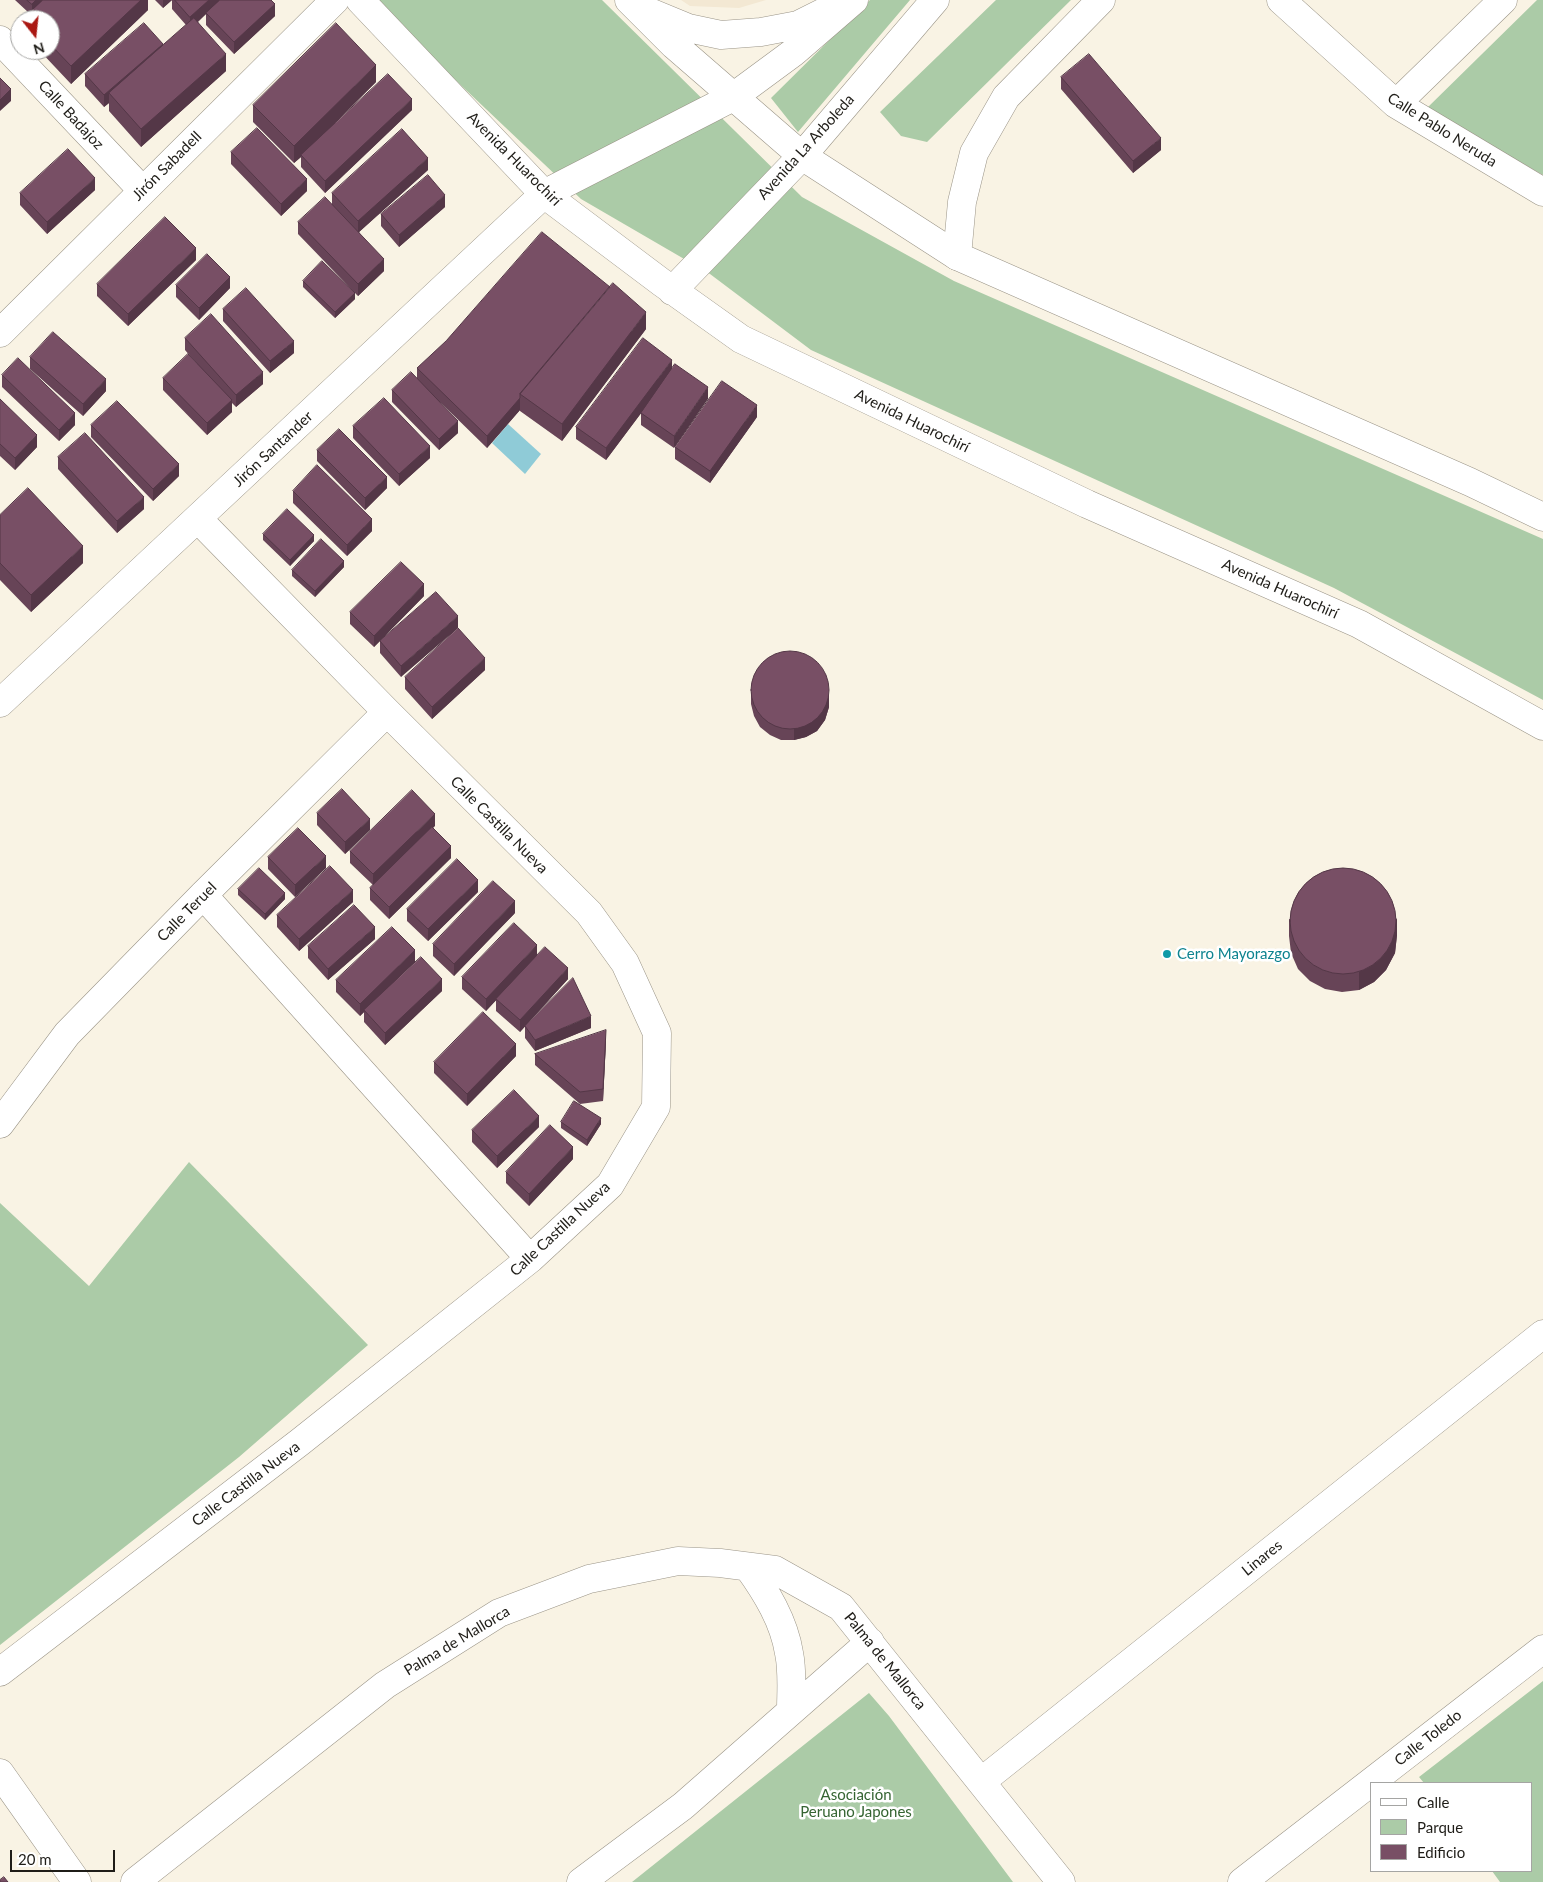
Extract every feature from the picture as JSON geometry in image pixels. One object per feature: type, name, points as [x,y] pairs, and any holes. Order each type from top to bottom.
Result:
[{"type":"street","name":"Jirón Sabadell","points":[[0,333],[334,0]]},
{"type":"street","name":"Avenida Huarochirí","points":[[360,0],[544,194],[741,339],[1087,504],[1359,624],[1543,726]]},
{"type":"street","points":[[631,3],[688,28],[721,35],[762,32],[798,25],[850,0]]},
{"type":"street","points":[[544,194],[732,97],[794,52],[854,0]]},
{"type":"street","name":"Avenida La Arboleda","points":[[672,290],[802,156],[935,0]]},
{"type":"street","points":[[957,256],[962,202],[974,153],[1006,97],[1101,0]]},
{"type":"street","name":"Calle Pablo Neruda","points":[[1281,0],[1396,104],[1543,192]]},
{"type":"street","points":[[1396,104],[1503,0]]},
{"type":"street","points":[[631,3],[732,97],[802,156],[957,256],[1470,482],[1543,517]]},
{"type":"street","name":"Calle Badajoz","points":[[0,40],[142,190]]},
{"type":"street","name":"Jirón Santander","points":[[0,703],[544,194]]},
{"type":"street","name":"Calle Castilla Nueva","points":[[0,1672],[300,1442],[530,1259],[610,1185],[656,1107],[657,1033],[625,963],[589,913],[387,712],[198,519]]},
{"type":"street","name":"Calle Teruel","points":[[0,1124],[67,1034],[203,895],[387,712]]},
{"type":"street","points":[[203,895],[530,1259]]},
{"type":"street","name":"Linares","points":[[982,1781],[1543,1334]]},
{"type":"street","name":"Palma de Mallorca","points":[[135,1882],[385,1685],[500,1612],[589,1579],[678,1561],[720,1563],[775,1570],[841,1607],[1061,1882]]},
{"type":"street","points":[[748,1567],[765,1591],[774,1609],[789,1652],[792,1679],[791,1711]]},
{"type":"street","points":[[581,1882],[683,1806],[870,1642]]},
{"type":"street","name":"Calle Toledo","points":[[1371,1782],[1543,1649]]},
{"type":"street","points":[[0,1773],[77,1882]]},
{"type":"street","name":"Calle Toledo","points":[[1242,1882],[1370,1783]]},
{"type":"shaded area","points":[[681,0],[766,0],[739,8],[690,6]]},
{"type":"green space","points":[[378,0],[602,0],[802,197],[954,281],[1543,539],[1543,700],[1334,588],[811,350],[710,274],[581,199],[449,74]]},
{"type":"green space","points":[[870,0],[910,0],[798,132],[771,98]]},
{"type":"green space","points":[[996,0],[1071,0],[927,142],[901,136],[880,112]]},
{"type":"green space","points":[[1537,0],[1543,0],[1543,175],[1426,109]]},
{"type":"green space","points":[[189,1162],[368,1345],[239,1457],[0,1645],[0,1203],[89,1286]]},
{"type":"green space","points":[[1543,1681],[1543,1882],[1500,1882],[1493,1872],[1533,1872],[1533,1782],[1423,1782],[1419,1777]]},
{"type":"green space","name":"Asociación Peruano Japones","points":[[869,1693],[889,1716],[1013,1882],[632,1882]]},
{"type":"water","points":[[508,424],[541,454],[525,474],[492,443]]},
{"type":"building","points":[[27,0],[36,0],[32,4]]},
{"type":"building","points":[[43,0],[141,0],[71,66],[60,54],[60,10],[32,10]]},
{"type":"building","points":[[175,0],[209,0],[190,17]]},
{"type":"building","points":[[220,0],[271,0],[275,4],[234,42],[206,13]]},
{"type":"building","points":[[194,18],[226,54],[141,129],[109,93]]},
{"type":"building","points":[[144,23],[163,44],[104,95],[85,74]]},
{"type":"building","points":[[336,23],[376,65],[294,146],[253,105]]},
{"type":"building","points":[[1089,54],[1161,138],[1133,161],[1061,77]]},
{"type":"building","points":[[388,74],[412,99],[325,181],[301,155]]},
{"type":"building","points":[[0,78],[11,89],[0,100]]},
{"type":"building","points":[[257,128],[307,179],[281,204],[231,152]]},
{"type":"building","points":[[402,129],[428,158],[358,221],[332,193]]},
{"type":"building","points":[[68,149],[95,178],[47,222],[20,193]]},
{"type":"building","points":[[428,175],[445,195],[399,235],[381,214]]},
{"type":"building","points":[[325,197],[384,259],[358,284],[298,222]]},
{"type":"building","points":[[165,217],[196,248],[128,314],[97,284]]},
{"type":"building","points":[[542,232],[610,287],[487,436],[417,368],[446,341]]},
{"type":"building","points":[[207,254],[230,277],[199,308],[176,285]]},
{"type":"building","points":[[322,261],[355,293],[335,312],[303,281]]},
{"type":"building","points":[[613,283],[646,312],[562,424],[520,394]]},
{"type":"building","points":[[246,288],[294,341],[270,361],[223,309]]},
{"type":"building","points":[[211,314],[263,372],[236,395],[185,338]]},
{"type":"building","points":[[53,332],[106,379],[83,404],[30,357]]},
{"type":"building","points":[[643,338],[672,360],[606,448],[576,427]]},
{"type":"building","points":[[188,354],[232,400],[207,423],[163,378]]},
{"type":"building","points":[[18,358],[75,413],[59,430],[2,375]]},
{"type":"building","points":[[675,364],[708,387],[674,436],[641,413]]},
{"type":"building","points":[[411,372],[458,421],[439,439],[392,390]]},
{"type":"building","points":[[722,381],[757,405],[710,471],[675,447]]},
{"type":"building","points":[[384,398],[430,446],[399,474],[353,426]]},
{"type":"building","points":[[0,399],[37,435],[15,458],[0,444]]},
{"type":"building","points":[[117,401],[179,464],[153,489],[91,425]]},
{"type":"building","points":[[339,429],[387,477],[365,498],[317,450]]},
{"type":"building","points":[[85,433],[144,497],[117,521],[58,457]]},
{"type":"building","points":[[317,465],[372,519],[347,545],[293,491]]},
{"type":"building","points":[[28,488],[83,546],[31,595],[0,563],[0,515]]},
{"type":"building","points":[[287,509],[314,535],[290,560],[263,534]]},
{"type":"building","points":[[321,539],[344,561],[315,591],[292,570]]},
{"type":"building","points":[[401,562],[424,584],[374,636],[350,612]]},
{"type":"building","points":[[436,592],[458,616],[401,666],[380,641]]},
{"type":"building","points":[[458,628],[485,658],[432,707],[405,677]]},
{"type":"building","points":[[790,651],[805,654],[822,668],[826,675],[829,690],[826,705],[812,722],[805,726],[790,729],[775,726],[758,712],[754,705],[751,690],[754,675],[768,658],[775,654]]},
{"type":"building","points":[[342,789],[370,819],[345,842],[317,813]]},
{"type":"building","points":[[412,790],[435,814],[373,874],[350,851]]},
{"type":"building","points":[[432,827],[451,846],[389,907],[370,888]]},
{"type":"building","points":[[298,828],[326,856],[295,885],[268,857]]},
{"type":"building","points":[[457,859],[478,880],[428,929],[407,909]]},
{"type":"building","points":[[330,866],[353,890],[299,939],[277,915]]},
{"type":"building","points":[[259,868],[285,893],[265,914],[238,889]]},
{"type":"building","points":[[1343,868],[1363,872],[1381,883],[1392,901],[1396,921],[1392,941],[1381,959],[1363,970],[1343,974],[1323,970],[1305,959],[1294,941],[1290,921],[1294,901],[1305,883],[1323,872]]},
{"type":"building","points":[[493,881],[515,901],[454,964],[433,944]]},
{"type":"building","points":[[354,905],[375,927],[328,969],[308,946]]},
{"type":"building","points":[[514,923],[537,945],[486,999],[462,977]]},
{"type":"building","points":[[392,927],[415,950],[360,1004],[336,980]]},
{"type":"building","points":[[545,947],[568,968],[520,1020],[496,999]]},
{"type":"building","points":[[421,957],[442,979],[385,1033],[364,1010]]},
{"type":"building","points":[[573,978],[591,1016],[535,1040],[525,1026]]},
{"type":"building","points":[[483,1012],[516,1044],[467,1094],[434,1062]]},
{"type":"building","points":[[606,1030],[603,1089],[580,1092],[535,1054]]},
{"type":"building","points":[[514,1090],[539,1116],[497,1156],[472,1130]]},
{"type":"building","points":[[574,1101],[601,1118],[587,1140],[561,1122]]},
{"type":"building","points":[[550,1125],[573,1147],[529,1194],[506,1172]]},
{"type":"building","points":[[4,1877],[8,1882],[0,1882],[0,1880]]},
{"type":"place","name":"Cerro Mayorazgo","points":[[1167,954]]}]
